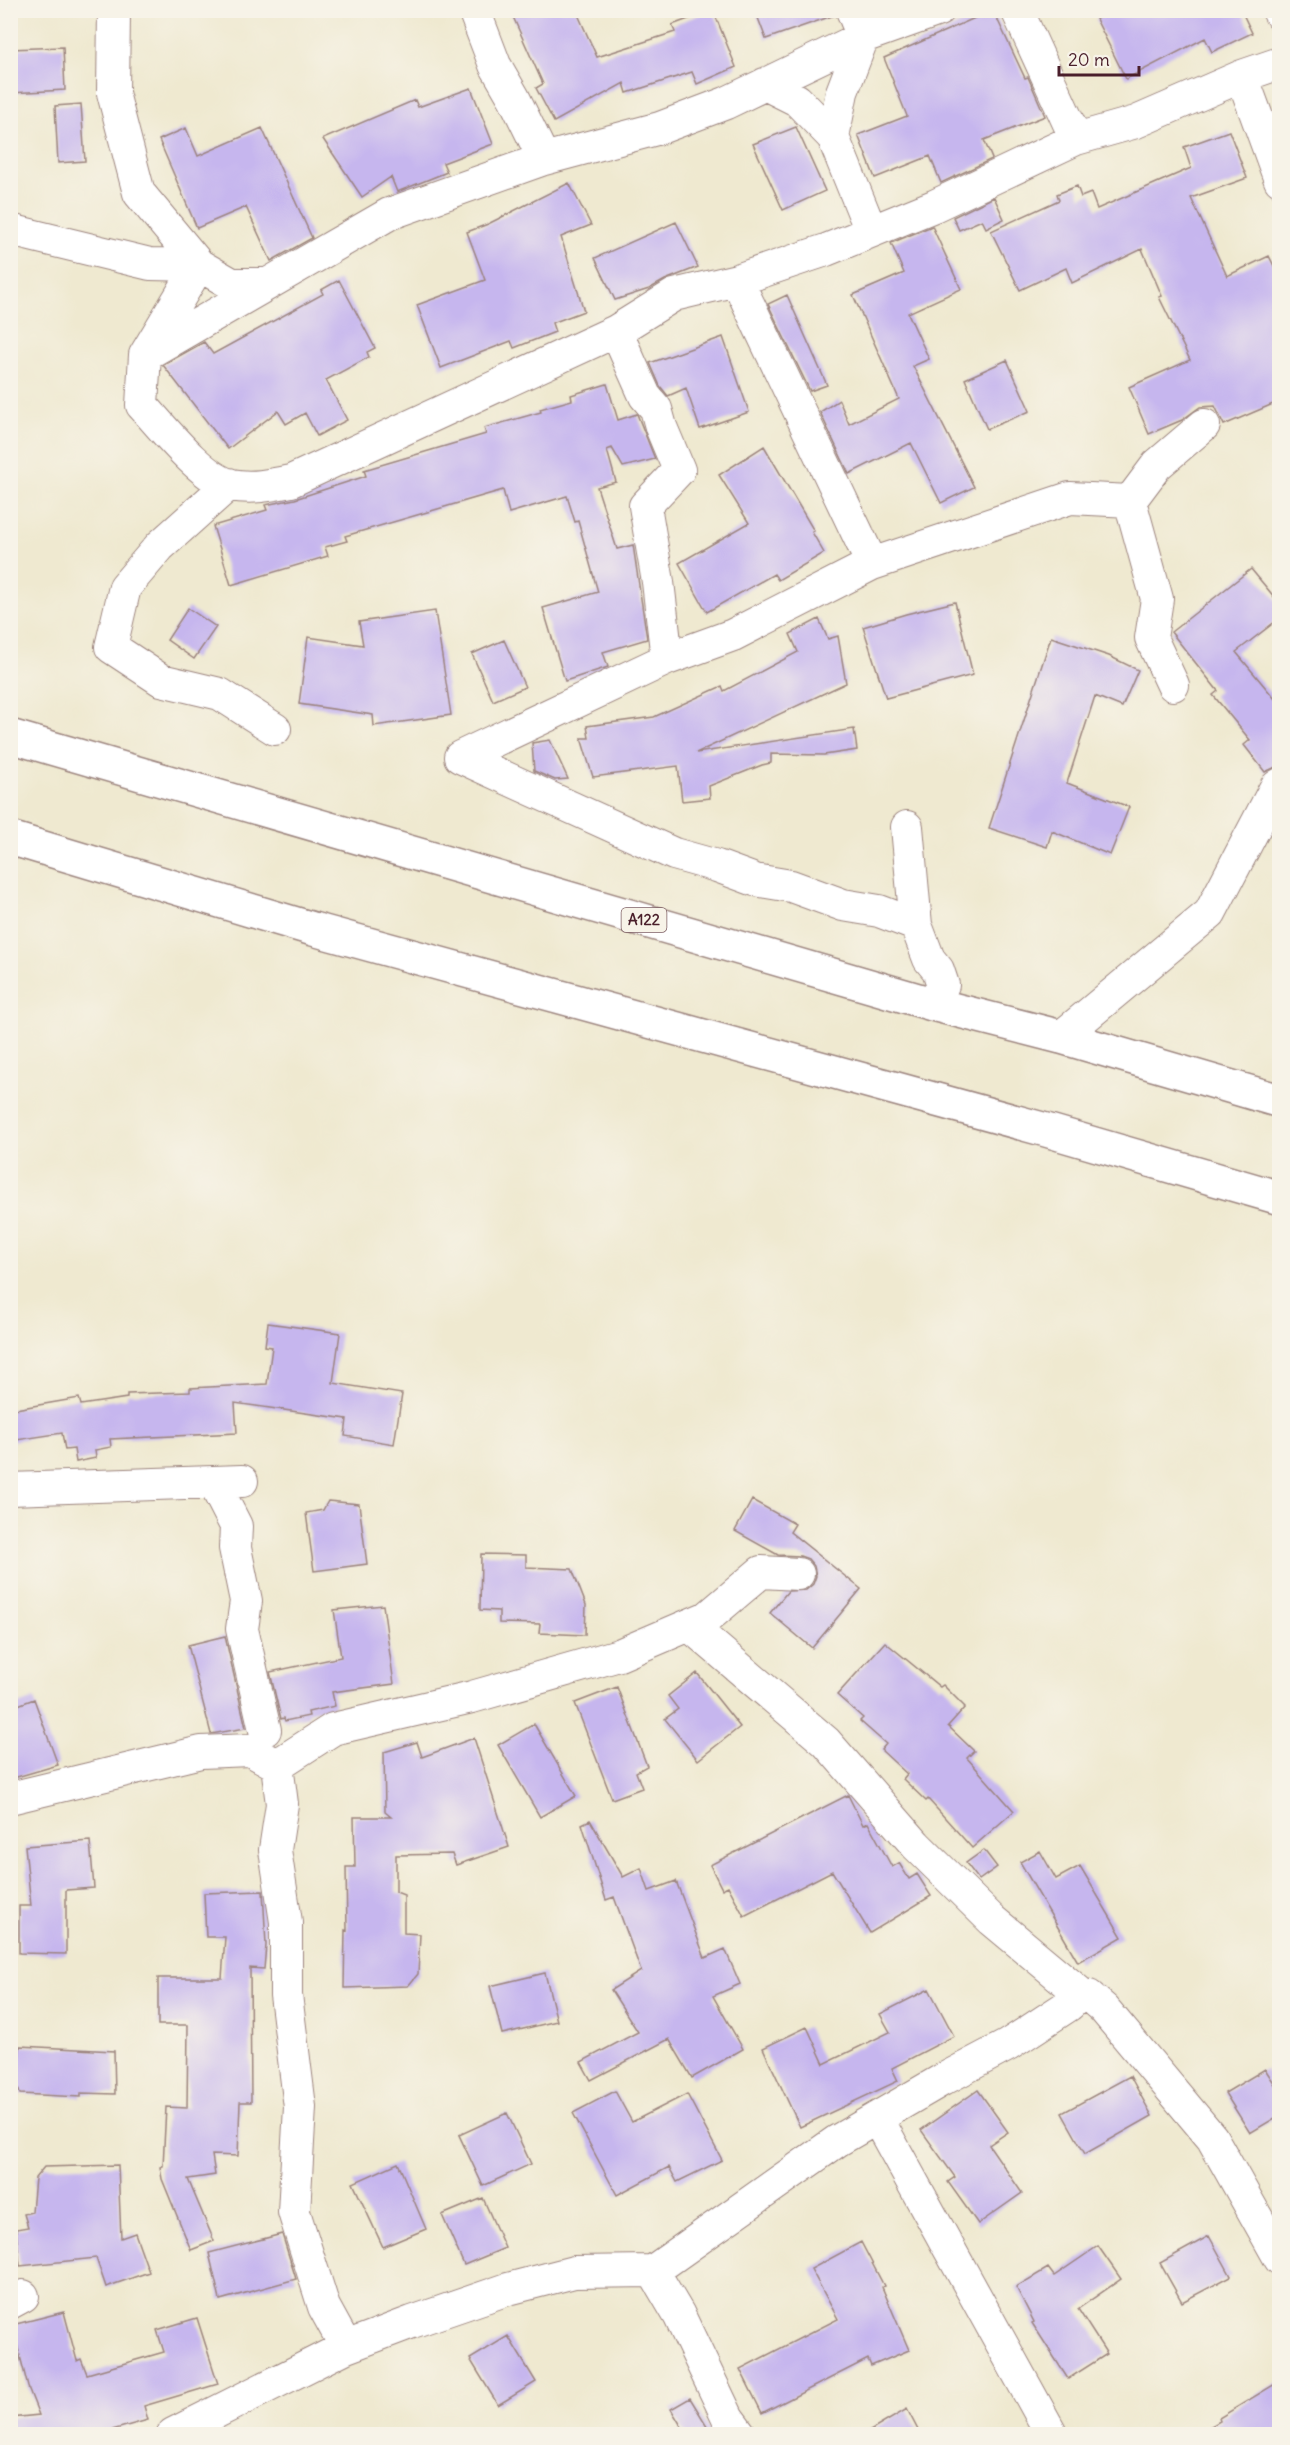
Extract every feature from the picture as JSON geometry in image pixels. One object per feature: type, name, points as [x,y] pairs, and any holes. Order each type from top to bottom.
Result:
[{"type":"highway","name":"A122","points":[[10,736],[932,1004],[1061,1037],[1280,1101]]},
{"type":"highway","points":[[10,838],[313,929],[1046,1130],[1280,1198]]},
{"type":"street","points":[[114,10],[113,93],[139,193],[199,265],[232,284],[268,284]]},
{"type":"street","points":[[474,10],[495,64],[544,159]]},
{"type":"street","points":[[145,355],[389,214],[544,159],[660,128],[726,103],[765,84],[857,24],[939,10]]},
{"type":"street","points":[[1017,10],[1076,139]]},
{"type":"street","points":[[833,137],[857,24]]},
{"type":"street","points":[[199,265],[145,355],[142,405],[195,463],[229,484],[260,487],[291,481],[616,332],[674,295],[737,280],[826,250],[934,206],[1076,139],[1136,122],[1242,76],[1280,63]]},
{"type":"street","points":[[1242,76],[1280,180]]},
{"type":"street","points":[[765,84],[797,100],[833,137],[872,231]]},
{"type":"street","points":[[10,230],[150,264],[199,265]]},
{"type":"street","points":[[737,280],[872,564]]},
{"type":"street","points":[[616,332],[645,396],[656,410],[679,470],[645,507],[658,582],[667,659]]},
{"type":"street","points":[[1130,501],[1156,465],[1204,425]]},
{"type":"street","points":[[229,484],[160,546],[125,587],[111,647],[161,680],[220,694],[275,729]]},
{"type":"street","points":[[915,925],[879,911],[843,905],[790,886],[755,880],[674,854],[460,757],[667,659],[733,635],[872,564],[1070,498],[1130,501]]},
{"type":"street","points":[[1130,501],[1157,599],[1151,638],[1173,686]]},
{"type":"street","points":[[1061,1037],[1210,913],[1275,787],[1280,784]]},
{"type":"street","points":[[907,826],[915,925],[929,959],[938,970],[943,985],[932,1004]]},
{"type":"street","points":[[10,1489],[228,1482],[236,1527],[235,1548],[246,1600],[242,1629],[265,1730]]},
{"type":"street","points":[[278,1765],[333,1730],[472,1696],[619,1655],[708,1617],[761,1572],[798,1574]]},
{"type":"street","points":[[689,1625],[826,1743],[916,1845],[992,1920],[1081,1994],[1089,1996],[1104,2009],[1212,2138],[1280,2259]]},
{"type":"street","points":[[10,1798],[201,1752],[250,1750],[278,1765]]},
{"type":"street","points":[[278,1765],[282,1804],[275,1850],[286,1922],[286,1995],[300,2106],[294,2212],[324,2307],[346,2347]]},
{"type":"street","points":[[173,2434],[346,2347],[508,2289],[574,2272],[653,2271],[837,2141],[1008,2045],[1069,2005],[1081,1994]]},
{"type":"street","points":[[877,2118],[1052,2433],[1049,2434]]},
{"type":"street","points":[[653,2271],[679,2315],[728,2418],[740,2434]]},
{"type":"building","points":[[510,10],[576,10],[597,57],[675,32],[672,25],[713,10],[736,67],[697,84],[692,72],[627,93],[624,83],[554,122],[536,88],[543,84]]},
{"type":"building","points":[[755,10],[834,10],[835,15],[766,39]]},
{"type":"building","points":[[993,10],[1025,78],[1028,77],[1045,116],[984,140],[992,159],[941,183],[930,156],[875,178],[858,135],[907,116],[884,58]]},
{"type":"building","points":[[1112,10],[1241,10],[1252,33],[1212,52],[1205,38],[1126,79],[1096,19]]},
{"type":"building","points":[[63,47],[65,90],[10,93],[10,49]]},
{"type":"building","points":[[471,88],[493,144],[443,163],[447,172],[397,192],[391,177],[362,197],[323,139],[415,100],[418,107]]},
{"type":"building","points":[[81,104],[85,161],[58,163],[55,106]]},
{"type":"building","points":[[796,127],[825,191],[783,210],[753,144]]},
{"type":"building","points":[[186,128],[198,156],[262,128],[312,238],[271,261],[246,207],[197,228],[159,140]]},
{"type":"building","points":[[1229,131],[1247,178],[1191,198],[1227,276],[1269,256],[1280,278],[1280,401],[1224,425],[1215,406],[1200,407],[1182,420],[1149,434],[1129,387],[1190,360],[1159,297],[1162,296],[1142,249],[1072,283],[1066,268],[1020,290],[991,231],[1059,200],[1057,194],[1077,186],[1081,197],[1091,193],[1097,209],[1191,168],[1184,147]]},
{"type":"building","points":[[569,183],[591,225],[561,237],[584,311],[552,323],[555,332],[514,348],[511,341],[441,368],[417,305],[485,280],[467,232],[488,224]]},
{"type":"building","points":[[994,197],[1004,219],[986,228],[982,220],[959,230],[953,217]]},
{"type":"building","points":[[676,222],[698,267],[649,289],[615,300],[595,258]]},
{"type":"building","points":[[932,226],[961,289],[908,313],[929,359],[913,366],[974,487],[941,503],[911,443],[849,474],[820,412],[839,400],[849,424],[899,399],[853,295],[904,273],[891,243]]},
{"type":"building","points":[[339,280],[375,348],[367,352],[369,357],[326,380],[347,420],[317,436],[305,413],[286,424],[278,411],[228,449],[163,365],[204,342],[213,354],[323,294],[321,290]]},
{"type":"building","points":[[787,295],[827,385],[810,391],[768,304]]},
{"type":"building","points":[[723,337],[749,412],[700,429],[686,388],[668,396],[660,386],[650,363]]},
{"type":"building","points":[[1007,360],[1030,411],[987,429],[965,379]]},
{"type":"building","points":[[607,384],[618,420],[637,414],[655,459],[623,467],[612,448],[607,450],[616,482],[597,487],[617,549],[633,545],[647,639],[603,652],[608,667],[565,681],[543,608],[598,592],[578,521],[575,522],[567,496],[509,513],[503,490],[345,536],[347,541],[325,547],[328,556],[231,585],[213,526],[267,510],[265,505],[295,499],[366,476],[364,470],[486,434],[484,428],[541,412],[540,409],[572,400],[571,395]]},
{"type":"building","points":[[764,446],[814,531],[812,532],[824,553],[778,580],[774,574],[707,612],[679,563],[749,523],[719,475]]},
{"type":"building","points":[[1251,569],[1280,604],[1280,618],[1236,652],[1280,705],[1280,765],[1265,772],[1244,745],[1250,740],[1213,695],[1218,691],[1171,632]]},
{"type":"building","points":[[955,602],[973,675],[886,698],[863,627]]},
{"type":"building","points":[[188,608],[216,627],[194,659],[167,640]]},
{"type":"building","points":[[435,611],[451,715],[374,726],[373,715],[299,704],[308,637],[363,645],[359,622]]},
{"type":"building","points":[[819,619],[828,639],[838,636],[846,683],[696,753],[854,729],[857,750],[824,755],[771,754],[771,763],[709,786],[710,798],[682,801],[678,766],[593,777],[581,738],[589,738],[587,726],[654,717],[722,686],[724,691],[798,652],[790,634]]},
{"type":"building","points":[[1051,637],[1109,656],[1138,670],[1122,707],[1095,696],[1067,783],[1129,807],[1110,855],[1052,831],[1047,847],[989,828]]},
{"type":"building","points":[[504,640],[525,687],[493,701],[472,654]]},
{"type":"building","points":[[550,740],[568,779],[555,780],[534,771],[532,743]]},
{"type":"building","points":[[268,1323],[340,1333],[333,1383],[402,1394],[394,1444],[345,1436],[347,1419],[235,1403],[237,1433],[110,1439],[111,1447],[95,1450],[96,1458],[76,1462],[74,1449],[65,1450],[62,1433],[10,1441],[10,1410],[79,1398],[81,1405],[127,1398],[127,1394],[190,1392],[190,1388],[267,1384],[272,1347],[265,1346]]},
{"type":"building","points":[[752,1500],[795,1524],[790,1532],[861,1589],[812,1648],[770,1613],[788,1591],[806,1590],[813,1584],[816,1576],[814,1566],[808,1559],[800,1556],[778,1555],[735,1531]]},
{"type":"building","points":[[328,1501],[359,1504],[367,1564],[314,1571],[306,1513],[323,1510]]},
{"type":"building","points":[[481,1554],[526,1555],[526,1567],[572,1569],[586,1605],[585,1635],[539,1633],[540,1624],[499,1623],[499,1611],[480,1610]]},
{"type":"building","points":[[383,1605],[394,1684],[332,1692],[335,1706],[308,1712],[309,1716],[285,1721],[284,1718],[281,1719],[270,1672],[341,1657],[334,1610]]},
{"type":"building","points":[[225,1636],[246,1728],[211,1734],[188,1645]]},
{"type":"building","points":[[885,1642],[940,1687],[943,1685],[965,1707],[948,1726],[974,1751],[967,1758],[1014,1811],[972,1848],[928,1799],[926,1801],[903,1779],[907,1774],[881,1750],[886,1744],[860,1721],[863,1718],[837,1695]]},
{"type":"building","points":[[697,1673],[740,1727],[698,1760],[665,1719],[678,1709],[668,1696]]},
{"type":"building","points":[[617,1687],[647,1766],[636,1772],[642,1788],[612,1799],[575,1703]]},
{"type":"building","points":[[34,1699],[58,1765],[10,1779],[10,1708]]},
{"type":"building","points":[[534,1724],[576,1796],[540,1817],[498,1745]]},
{"type":"building","points":[[474,1738],[509,1847],[456,1865],[452,1854],[396,1855],[396,1892],[404,1895],[404,1933],[420,1934],[418,1974],[408,1986],[344,1988],[345,1930],[347,1931],[346,1867],[355,1867],[354,1817],[391,1817],[385,1812],[384,1752],[417,1742],[422,1757]]},
{"type":"building","points":[[848,1795],[863,1825],[868,1823],[892,1867],[899,1863],[909,1879],[917,1874],[931,1896],[870,1933],[832,1871],[744,1916],[728,1886],[722,1889],[710,1865]]},
{"type":"building","points":[[590,1820],[623,1877],[641,1868],[649,1891],[676,1881],[705,1958],[725,1949],[740,1984],[713,1996],[743,2049],[692,2078],[669,2039],[591,2080],[581,2062],[638,2032],[611,1990],[641,1971],[614,1897],[606,1900],[582,1824]]},
{"type":"building","points":[[90,1841],[94,1888],[66,1890],[66,1954],[19,1953],[19,1906],[31,1906],[25,1846]]},
{"type":"building","points":[[984,1850],[997,1867],[979,1880],[966,1863]]},
{"type":"building","points":[[1040,1851],[1056,1879],[1080,1866],[1122,1937],[1078,1962],[1020,1862]]},
{"type":"building","points":[[263,1891],[266,1945],[264,1969],[250,1968],[251,2102],[240,2102],[238,2156],[212,2155],[215,2175],[188,2179],[214,2241],[191,2250],[162,2179],[160,2167],[163,2166],[166,2107],[187,2108],[188,2025],[158,2025],[158,1978],[222,1978],[225,1937],[206,1937],[204,1893]]},
{"type":"building","points":[[545,1973],[557,2021],[502,2034],[490,1986]]},
{"type":"building","points":[[929,1989],[954,2036],[892,2068],[898,2081],[800,2127],[763,2048],[807,2027],[824,2064],[890,2032],[880,2014]]},
{"type":"building","points":[[20,2046],[114,2051],[115,2094],[81,2093],[81,2097],[20,2094],[15,2078],[10,2076],[10,2059],[19,2060]]},
{"type":"building","points":[[1265,2069],[1280,2092],[1280,2115],[1250,2133],[1225,2093]]},
{"type":"building","points":[[1130,2076],[1152,2116],[1085,2154],[1062,2113]]},
{"type":"building","points":[[978,2090],[1008,2132],[989,2145],[1022,2193],[978,2224],[948,2182],[955,2177],[921,2130]]},
{"type":"building","points":[[615,2091],[632,2122],[687,2094],[722,2160],[677,2182],[669,2167],[617,2195],[573,2113]]},
{"type":"building","points":[[507,2113],[531,2164],[483,2186],[459,2135]]},
{"type":"building","points":[[398,2163],[426,2229],[383,2247],[353,2183]]},
{"type":"building","points":[[118,2165],[121,2238],[135,2233],[149,2272],[106,2287],[96,2258],[20,2266],[16,2229],[28,2227],[24,2214],[32,2212],[35,2178],[44,2167]]},
{"type":"building","points":[[483,2198],[505,2248],[464,2265],[442,2215]]},
{"type":"building","points":[[282,2234],[296,2279],[220,2300],[209,2253]]},
{"type":"building","points":[[1209,2236],[1231,2276],[1182,2302],[1160,2263]]},
{"type":"building","points":[[861,2242],[884,2286],[882,2287],[909,2350],[871,2366],[868,2359],[762,2413],[740,2369],[838,2319],[811,2269]]},
{"type":"building","points":[[1098,2246],[1121,2279],[1078,2309],[1107,2354],[1068,2379],[1032,2323],[1034,2322],[1016,2287],[1048,2268],[1054,2276]]},
{"type":"building","points":[[64,2312],[77,2361],[81,2359],[87,2374],[164,2352],[157,2330],[197,2318],[218,2384],[144,2406],[148,2420],[98,2434],[10,2434],[10,2418],[39,2415],[28,2387],[12,2325]]},
{"type":"building","points":[[508,2336],[536,2382],[498,2405],[470,2359]]},
{"type":"building","points":[[1280,2381],[1280,2434],[1197,2434],[1220,2421],[1219,2418]]},
{"type":"building","points":[[690,2398],[712,2434],[686,2434],[671,2409]]},
{"type":"building","points":[[907,2409],[920,2434],[865,2434]]}]
